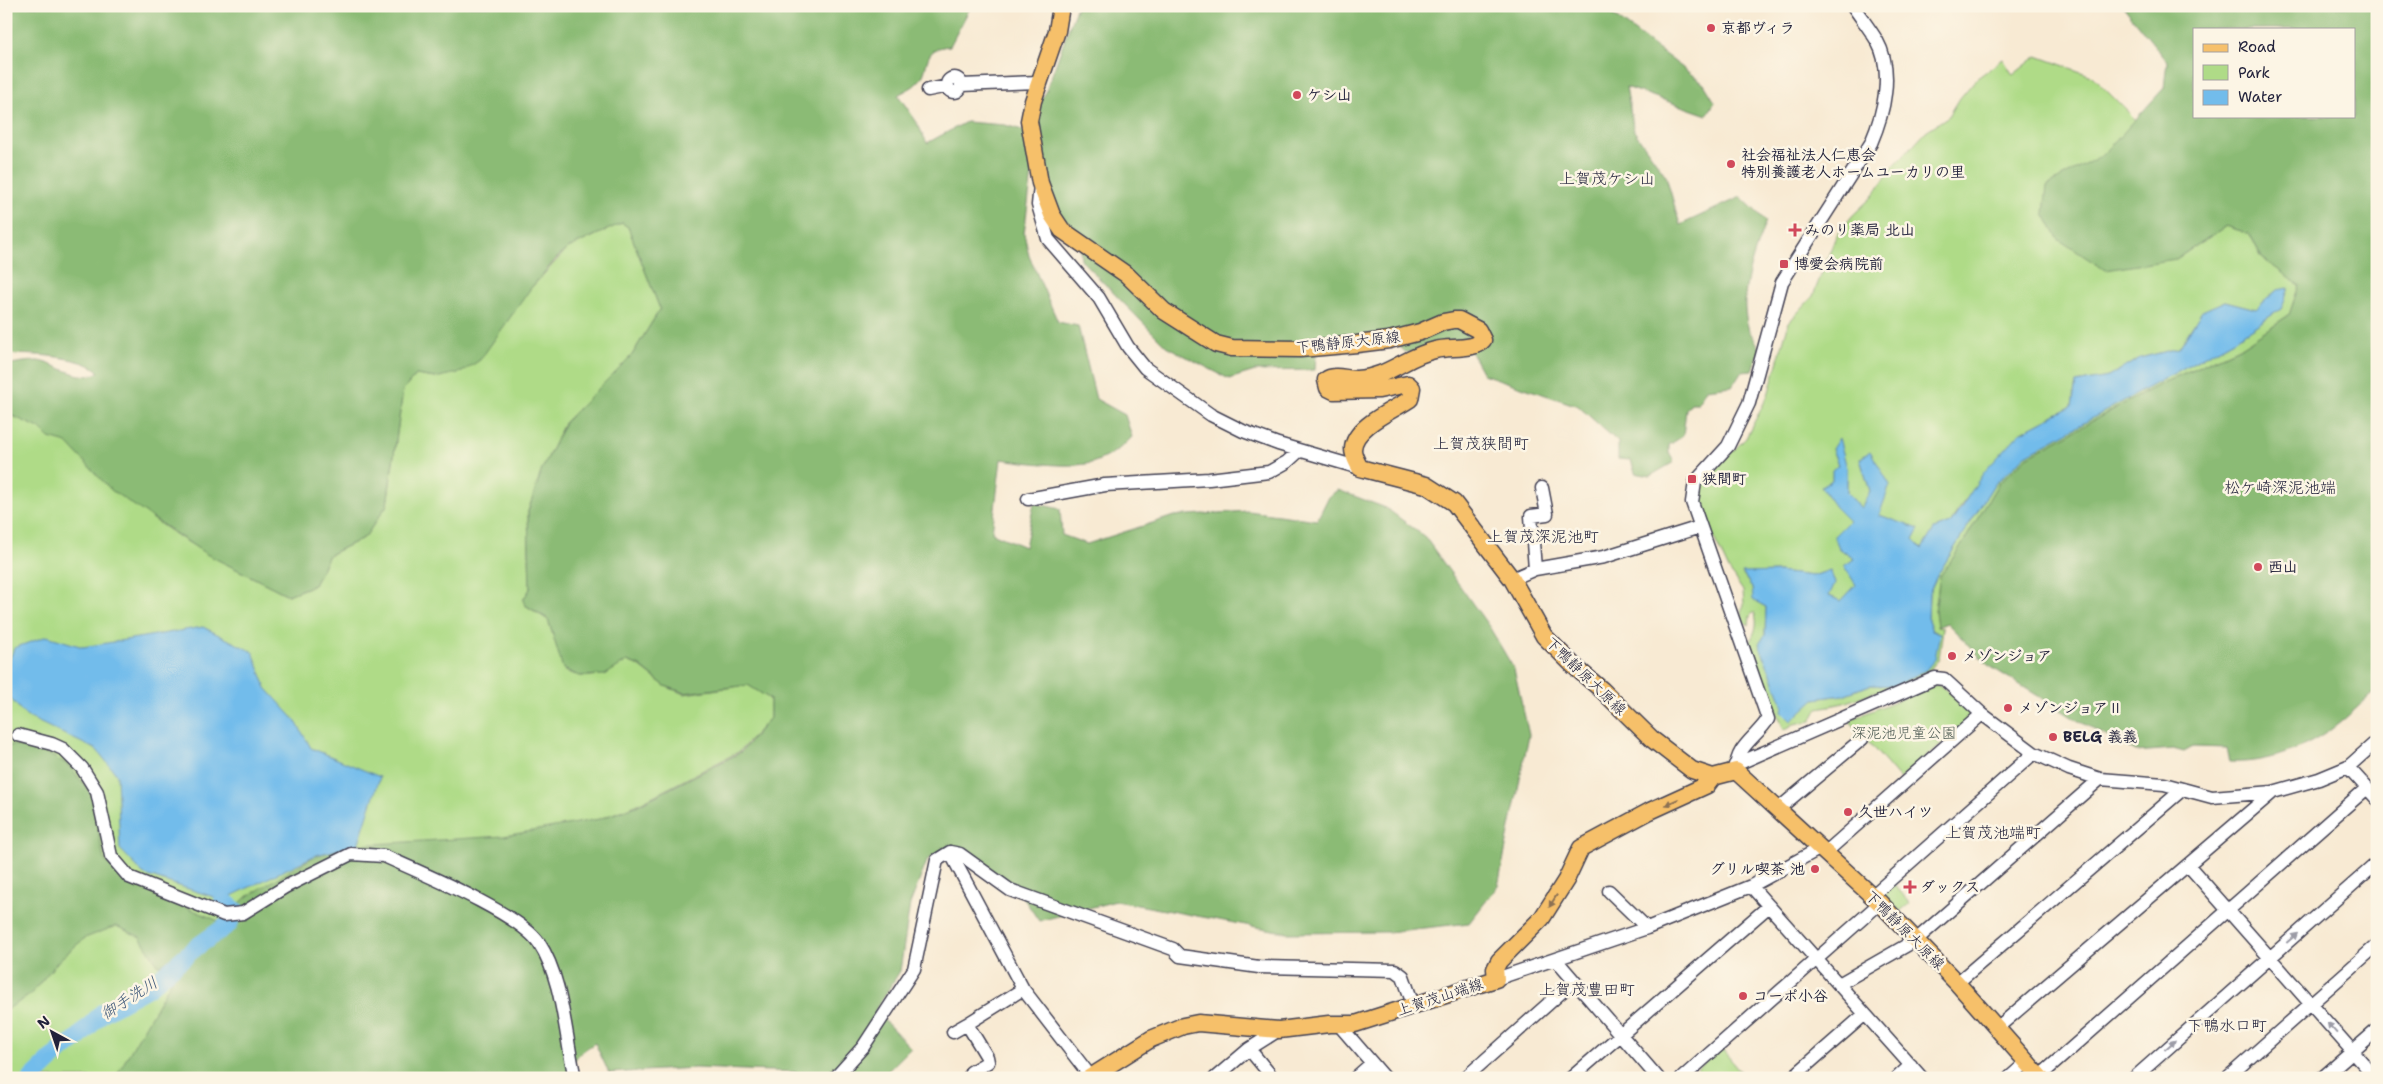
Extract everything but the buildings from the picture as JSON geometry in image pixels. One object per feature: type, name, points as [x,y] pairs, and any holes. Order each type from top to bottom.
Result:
[{"type":"main road","name":"下鴨静原大原線","points":[[1061,6],[1057,31],[1028,121],[1040,183],[1052,215],[1062,230],[1127,275],[1164,311],[1216,344],[1232,348],[1300,349],[1389,340],[1454,320],[1459,320],[1478,330],[1483,340],[1473,346],[1429,351],[1389,372],[1373,377],[1355,379],[1335,377],[1326,380],[1328,388],[1334,391],[1379,390],[1408,384],[1412,388],[1410,399],[1378,417],[1358,438],[1353,447],[1360,468],[1426,485],[1454,503],[1512,579],[1544,636],[1653,740],[1692,770],[1713,777]]},
{"type":"main road","name":"下鴨静原大原線","points":[[1735,768],[1777,810],[1876,900],[1916,940],[1957,982],[2041,1077]]},
{"type":"main road","points":[[1713,777],[1735,768]]},
{"type":"main road","name":"上賀茂山端線","points":[[1090,1077],[1151,1039],[1183,1026],[1198,1024],[1279,1030],[1329,1024],[1340,1026],[1355,1024],[1414,1007],[1496,979],[1495,969],[1499,961],[1542,918],[1566,880],[1582,848],[1650,811],[1707,785],[1713,777]]},
{"type":"street","points":[[1735,768],[1742,749],[1768,719],[1692,502],[1695,482],[1728,446],[1749,403],[1782,282],[1871,142],[1880,118],[1887,78],[1878,43],[1853,6]]},
{"type":"street","points":[[928,90],[948,86],[950,80],[954,78],[960,81],[961,85],[1039,82]]},
{"type":"street","points":[[1040,183],[1038,205],[1048,239],[1099,298],[1128,347],[1146,368],[1211,415],[1243,431],[1299,451],[1360,468]]},
{"type":"street","points":[[1028,499],[1105,485],[1209,479],[1269,472],[1287,462],[1299,451]]},
{"type":"street","points":[[1535,569],[1531,516],[1546,514],[1542,488]]},
{"type":"street","points":[[1512,579],[1535,569],[1604,557],[1700,527]]},
{"type":"street","points":[[1735,768],[1935,678],[1944,679],[1982,714],[2034,754],[2069,769],[2100,779],[2164,784],[2212,797],[2273,792],[2319,779],[2348,767],[2377,741]]},
{"type":"street","points":[[1496,979],[1647,928],[1751,886],[1822,851],[1982,714]]},
{"type":"street","points":[[18,735],[52,744],[63,750],[82,768],[98,792],[111,856],[129,877],[224,915],[244,913],[285,887],[351,854],[384,856],[425,874],[504,914],[528,930],[539,943],[557,985],[575,1078]]},
{"type":"street","points":[[1777,810],[1862,739]]},
{"type":"street","points":[[1682,1078],[1816,959],[1876,900],[2034,754]]},
{"type":"street","points":[[2041,1077],[2227,911],[2373,793],[2348,767]]},
{"type":"street","points":[[1839,984],[1916,940],[2100,779]]},
{"type":"street","points":[[1957,982],[2183,789]]},
{"type":"street","points":[[1997,1028],[2273,792]]},
{"type":"street","points":[[950,852],[1023,989],[1090,1077]]},
{"type":"street","points":[[835,1078],[863,1047],[914,969],[937,860],[950,852],[960,854],[1010,890],[1173,949],[1180,956],[1259,967],[1395,970],[1403,976],[1414,1007]]},
{"type":"street","points":[[2134,1078],[2377,863]]},
{"type":"street","points":[[2188,865],[2376,1078]]},
{"type":"street","points":[[1751,886],[1922,1078]]},
{"type":"street","points":[[1609,891],[1647,928]]},
{"type":"street","points":[[1571,1078],[1768,906]]},
{"type":"street","points":[[2227,1078],[2377,945]]},
{"type":"street","points":[[1556,960],[1658,1078]]},
{"type":"street","points":[[1465,1078],[1574,981]]},
{"type":"street","points":[[953,1032],[1023,989]]},
{"type":"street","points":[[1792,1078],[1865,1014]]},
{"type":"street","points":[[967,1024],[988,1062],[971,1072],[974,1078]]},
{"type":"street","points":[[1340,1026],[1385,1078]]},
{"type":"street","points":[[1215,1078],[1249,1049],[1279,1030]]},
{"type":"street","points":[[2322,1078],[2377,1030]]},
{"type":"street","points":[[1249,1049],[1273,1078]]},
{"type":"street","points":[[2010,1078],[2028,1062]]},
{"type":"street","points":[[1355,1078],[1372,1063]]},
{"type":"street","points":[[1897,1078],[1911,1065]]},
{"type":"green space","points":[[6,6],[971,6],[950,46],[934,51],[930,55],[925,71],[918,82],[898,95],[916,121],[927,143],[966,122],[1005,125],[1026,131],[1035,152],[1024,233],[1029,256],[1058,322],[1078,326],[1096,399],[1125,415],[1132,437],[1111,454],[1088,464],[1064,465],[1001,459],[992,533],[1025,547],[1034,503],[1060,509],[1062,535],[1087,544],[1174,516],[1248,511],[1317,520],[1329,496],[1338,490],[1386,508],[1425,537],[1490,628],[1514,669],[1529,735],[1498,886],[1469,923],[1388,932],[1289,933],[1116,901],[1039,921],[1014,884],[953,846],[928,859],[910,904],[900,971],[875,1011],[911,1048],[881,1078],[796,1078],[796,1072],[695,1068],[609,1073],[595,1043],[581,1053],[574,1061],[571,1072],[572,1078],[115,1078],[176,973],[245,898],[316,855],[358,845],[504,836],[599,819],[636,806],[741,752],[770,718],[770,699],[748,685],[685,693],[665,686],[640,666],[627,661],[605,675],[579,676],[563,669],[548,619],[525,605],[523,600],[530,589],[528,512],[542,469],[565,422],[632,355],[660,309],[628,227],[622,223],[568,248],[555,260],[531,288],[480,360],[462,372],[435,378],[416,375],[403,390],[387,505],[365,537],[329,555],[314,585],[288,595],[206,554],[111,490],[67,443],[49,438],[39,428],[6,413],[6,365],[38,361],[85,376],[99,372],[82,362],[69,359],[41,355],[6,355]]},
{"type":"green space","points":[[1077,6],[1601,6],[1704,84],[1715,102],[1707,115],[1626,87],[1634,131],[1666,176],[1680,225],[1741,197],[1766,221],[1746,287],[1745,314],[1748,327],[1760,348],[1753,371],[1741,372],[1732,386],[1706,389],[1698,403],[1691,403],[1686,409],[1683,436],[1669,445],[1669,453],[1674,462],[1650,476],[1635,473],[1631,460],[1618,459],[1618,442],[1578,406],[1483,374],[1471,352],[1405,352],[1386,333],[1317,341],[1315,370],[1255,371],[1229,379],[1166,346],[1081,260],[1079,234],[1058,213],[1048,191],[1034,108],[1045,94]]},
{"type":"green space","points":[[2123,6],[2377,6],[2377,690],[2337,725],[2313,741],[2290,752],[2254,761],[2230,762],[2227,748],[2193,747],[2184,752],[2173,749],[2136,752],[2077,720],[1988,665],[1947,623],[1937,627],[1935,611],[1940,576],[1960,548],[1998,484],[2027,457],[2158,385],[2239,348],[2289,315],[2299,285],[2262,258],[2250,234],[2226,226],[2176,259],[2105,270],[2058,239],[2044,213],[2047,186],[2102,155],[2164,88],[2167,61]]},
{"type":"green space","points":[[2037,56],[2092,76],[2141,125],[2114,143],[2102,155],[2176,259],[2226,226],[2250,234],[2262,258],[2300,285],[2289,315],[2239,348],[2158,385],[2027,457],[1998,484],[1960,548],[1940,576],[1935,611],[1937,627],[1943,628],[1939,658],[1930,670],[1897,688],[1873,692],[1845,703],[1818,708],[1811,721],[1794,724],[1784,730],[1749,643],[1756,628],[1754,612],[1750,616],[1749,625],[1743,621],[1741,611],[1744,605],[1743,591],[1729,570],[1698,504],[1699,492],[1705,479],[1746,438],[1768,395],[1789,322],[1813,296],[1836,236],[1853,215],[1872,197],[1890,170],[1926,131],[1949,116],[1960,98],[1976,79],[2003,59],[2013,75]],"holes":[[[2288,289],[2281,309],[2234,340],[2026,455],[1993,486],[1937,576],[1929,593],[1928,620],[1932,631],[1940,633],[1908,678],[1895,686],[1870,685],[1843,695],[1814,699],[1794,718],[1783,705],[1760,644],[1765,636],[1766,607],[1754,600],[1752,587],[1742,574],[1778,572],[1813,576],[1830,570],[1829,596],[1841,601],[1857,585],[1854,559],[1839,548],[1849,521],[1835,507],[1838,465],[1832,449],[1847,467],[1847,493],[1861,508],[1870,491],[1860,459],[1879,515],[1918,529],[1913,540],[1922,549],[1934,529],[1951,523],[1959,508],[2020,433],[2072,406],[2076,383],[2108,377],[2140,358],[2179,348],[2202,312],[2225,301],[2256,309],[2277,290]]]},
{"type":"green space","points":[[622,223],[628,227],[660,309],[632,355],[564,423],[543,469],[528,511],[530,589],[523,600],[525,605],[548,620],[565,671],[582,676],[598,675],[612,670],[627,661],[639,666],[665,686],[684,694],[748,685],[770,699],[770,718],[740,751],[636,805],[586,824],[134,1078],[6,1078],[6,400],[27,411],[66,440],[137,506],[156,521],[220,561],[288,595],[314,585],[329,555],[365,537],[387,505],[403,390],[416,375],[435,378],[531,288],[568,248]]},
{"type":"green space","name":"深泥池児童公園","points":[[1938,684],[1973,711],[1972,718],[1900,779],[1849,720]]},
{"type":"green space","points":[[14,745],[44,752],[67,764],[91,792],[104,860],[130,883],[221,922],[159,966],[140,937],[116,926],[85,938],[60,959],[30,995],[6,1010],[6,746]]},
{"type":"green space","points":[[1892,882],[1910,903],[1899,912],[1883,897],[1883,890]]},
{"type":"green space","points":[[1721,1048],[1746,1078],[1688,1078]]},
{"type":"water","points":[[2289,288],[2281,309],[2234,340],[2026,455],[1993,486],[1937,576],[1929,593],[1928,620],[1932,631],[1940,633],[1935,659],[1926,670],[1895,686],[1870,685],[1843,695],[1815,699],[1791,721],[1782,712],[1783,705],[1759,644],[1765,635],[1766,607],[1753,600],[1752,587],[1742,573],[1778,572],[1813,576],[1830,570],[1835,583],[1829,596],[1841,601],[1856,585],[1844,566],[1854,559],[1839,548],[1834,536],[1849,521],[1835,507],[1821,487],[1832,480],[1832,470],[1838,465],[1832,449],[1839,438],[1847,468],[1847,493],[1861,508],[1870,491],[1860,459],[1870,451],[1890,485],[1879,515],[1919,529],[1913,540],[1922,549],[1934,529],[1951,523],[1984,472],[2020,433],[2072,406],[2076,383],[2108,377],[2140,358],[2179,348],[2202,311],[2225,301],[2256,309],[2277,290]]},
{"type":"water","points":[[203,627],[253,652],[266,688],[295,720],[311,748],[380,777],[358,845],[316,855],[223,900],[145,875],[120,849],[117,775],[97,750],[26,716],[10,698],[6,670],[14,648],[47,636],[83,647]]},
{"type":"waterway","name":"御手洗川","points":[[32,1078],[61,1050],[78,1038],[102,1013],[149,987],[195,948],[229,924],[235,910],[223,900]]},
{"type":"place","name":"京都ヴィラ","points":[[1711,28]]},
{"type":"place","name":"ケシ山","points":[[1297,95]]},
{"type":"place","name":"社会福祉法人仁恵会 特別養護老人ホームユーカリの里","points":[[1731,164]]},
{"type":"place","name":"みのり薬局 北山","points":[[1795,230]]},
{"type":"place","name":"博愛会病院前","points":[[1784,264]]},
{"type":"place","name":"狭間町","points":[[1692,479]]},
{"type":"place","name":"西山","points":[[2258,567]]},
{"type":"place","name":"メゾンジョア","points":[[1952,656]]},
{"type":"place","name":"メゾンジョアⅡ","points":[[2008,708]]},
{"type":"place","name":"BELG 義義","points":[[2053,737]]},
{"type":"place","name":"久世ハイツ","points":[[1848,812]]},
{"type":"place","name":"グリル喫茶 池","points":[[1815,869]]},
{"type":"place","name":"ダックス","points":[[1910,887]]},
{"type":"place","name":"コーポ小谷","points":[[1743,996]]},
{"type":"district","name":"上賀茂ケシ山","points":[[1607,178]]},
{"type":"district","name":"上賀茂狭間町","points":[[1481,443]]},
{"type":"district","name":"松ケ崎深泥池端","points":[[2280,487]]},
{"type":"district","name":"上賀茂深泥池町","points":[[1543,536]]},
{"type":"district","name":"上賀茂池端町","points":[[1993,832]]},
{"type":"district","name":"上賀茂豊田町","points":[[1587,989]]},
{"type":"district","name":"下鴨水口町","points":[[2227,1025]]}]
